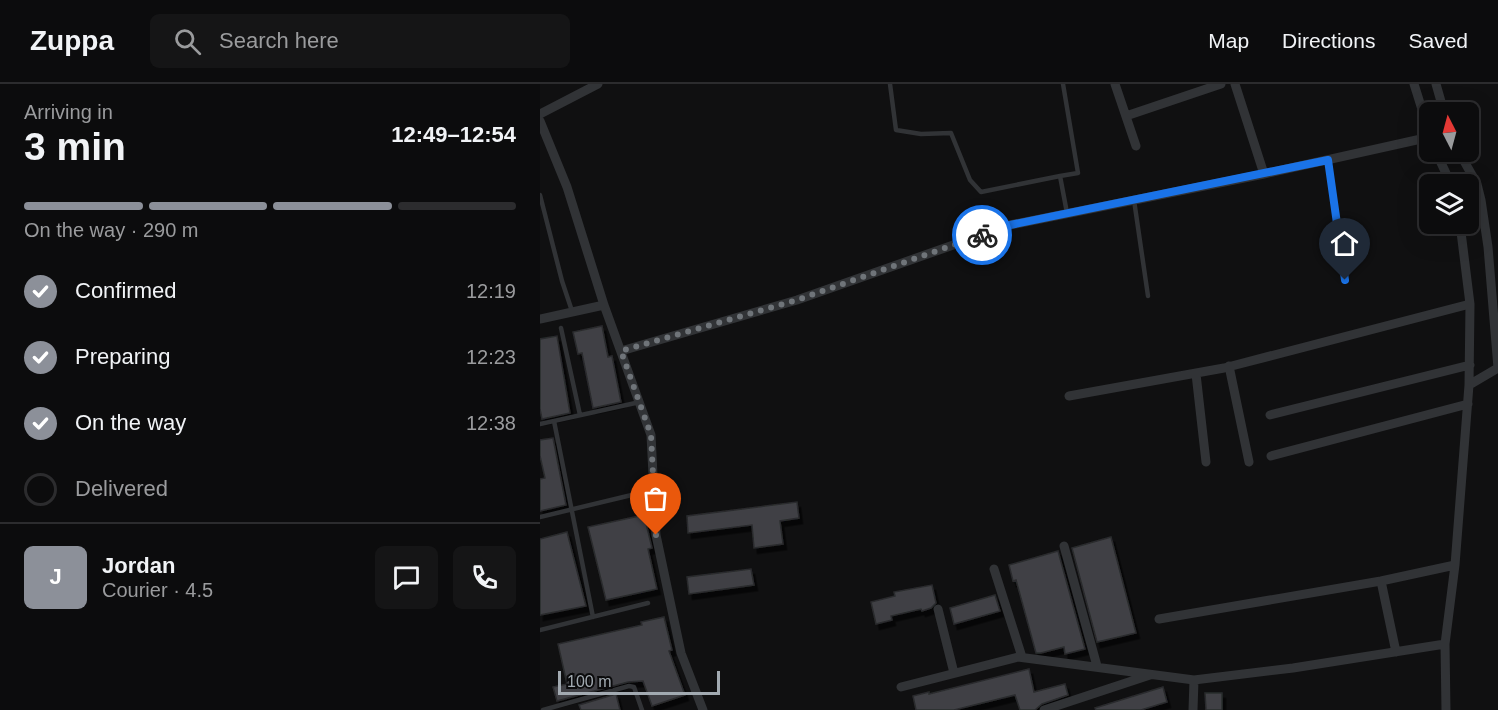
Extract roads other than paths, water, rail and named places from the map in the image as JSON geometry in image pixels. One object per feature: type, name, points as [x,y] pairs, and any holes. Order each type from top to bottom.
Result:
[{"type":"street","points":[[540,114],[598,84]]},
{"type":"street","points":[[1114,84],[1136,146]]},
{"type":"street","points":[[1126,116],[1221,84]]},
{"type":"street","points":[[1234,84],[1264,174]]},
{"type":"street","points":[[1414,84],[1420,102]]},
{"type":"street","points":[[1436,84],[1441,102]]},
{"type":"street","points":[[540,121],[567,187],[604,305],[651,435],[656,535],[681,653],[703,710]]},
{"type":"street","points":[[621,351],[797,300],[1010,225],[1264,174],[1419,139]]},
{"type":"street","points":[[1465,162],[1477,184],[1481,200],[1488,248],[1498,368],[1469,385]]},
{"type":"street","points":[[1446,710],[1445,644],[1455,565],[1470,365],[1470,304],[1461,234]]},
{"type":"street","points":[[1069,396],[1196,374],[1470,304]]},
{"type":"street","points":[[540,319],[604,305]]},
{"type":"street","points":[[1270,415],[1470,365]]},
{"type":"street","points":[[1229,366],[1249,462]]},
{"type":"street","points":[[1196,374],[1206,462]]},
{"type":"street","points":[[1271,456],[1468,404]]},
{"type":"street","points":[[1064,546],[1097,666]]},
{"type":"street","points":[[1159,619],[1381,581],[1455,565]]},
{"type":"street","points":[[994,569],[1022,657]]},
{"type":"street","points":[[1381,581],[1396,652]]},
{"type":"street","points":[[938,609],[954,673]]},
{"type":"street","points":[[901,687],[1022,657],[1194,680],[1293,668],[1445,644]]},
{"type":"street","points":[[1044,710],[1152,674]]},
{"type":"street","points":[[1193,710],[1194,680]]},
{"type":"lane","points":[[890,84],[896,130],[921,134],[951,133],[970,180],[981,192],[1078,173],[1063,84]]},
{"type":"lane","points":[[1328,160],[1345,280]]},
{"type":"lane","points":[[1060,176],[1067,213]]},
{"type":"lane","points":[[540,195],[572,311]]},
{"type":"lane","points":[[1134,200],[1148,296]]},
{"type":"lane","points":[[561,328],[580,415]]},
{"type":"lane","points":[[540,424],[640,402]]},
{"type":"lane","points":[[554,421],[593,617]]},
{"type":"lane","points":[[540,517],[640,493]]},
{"type":"lane","points":[[540,630],[648,603]]},
{"type":"lane","points":[[543,710],[629,686],[634,687],[642,710]]}]
